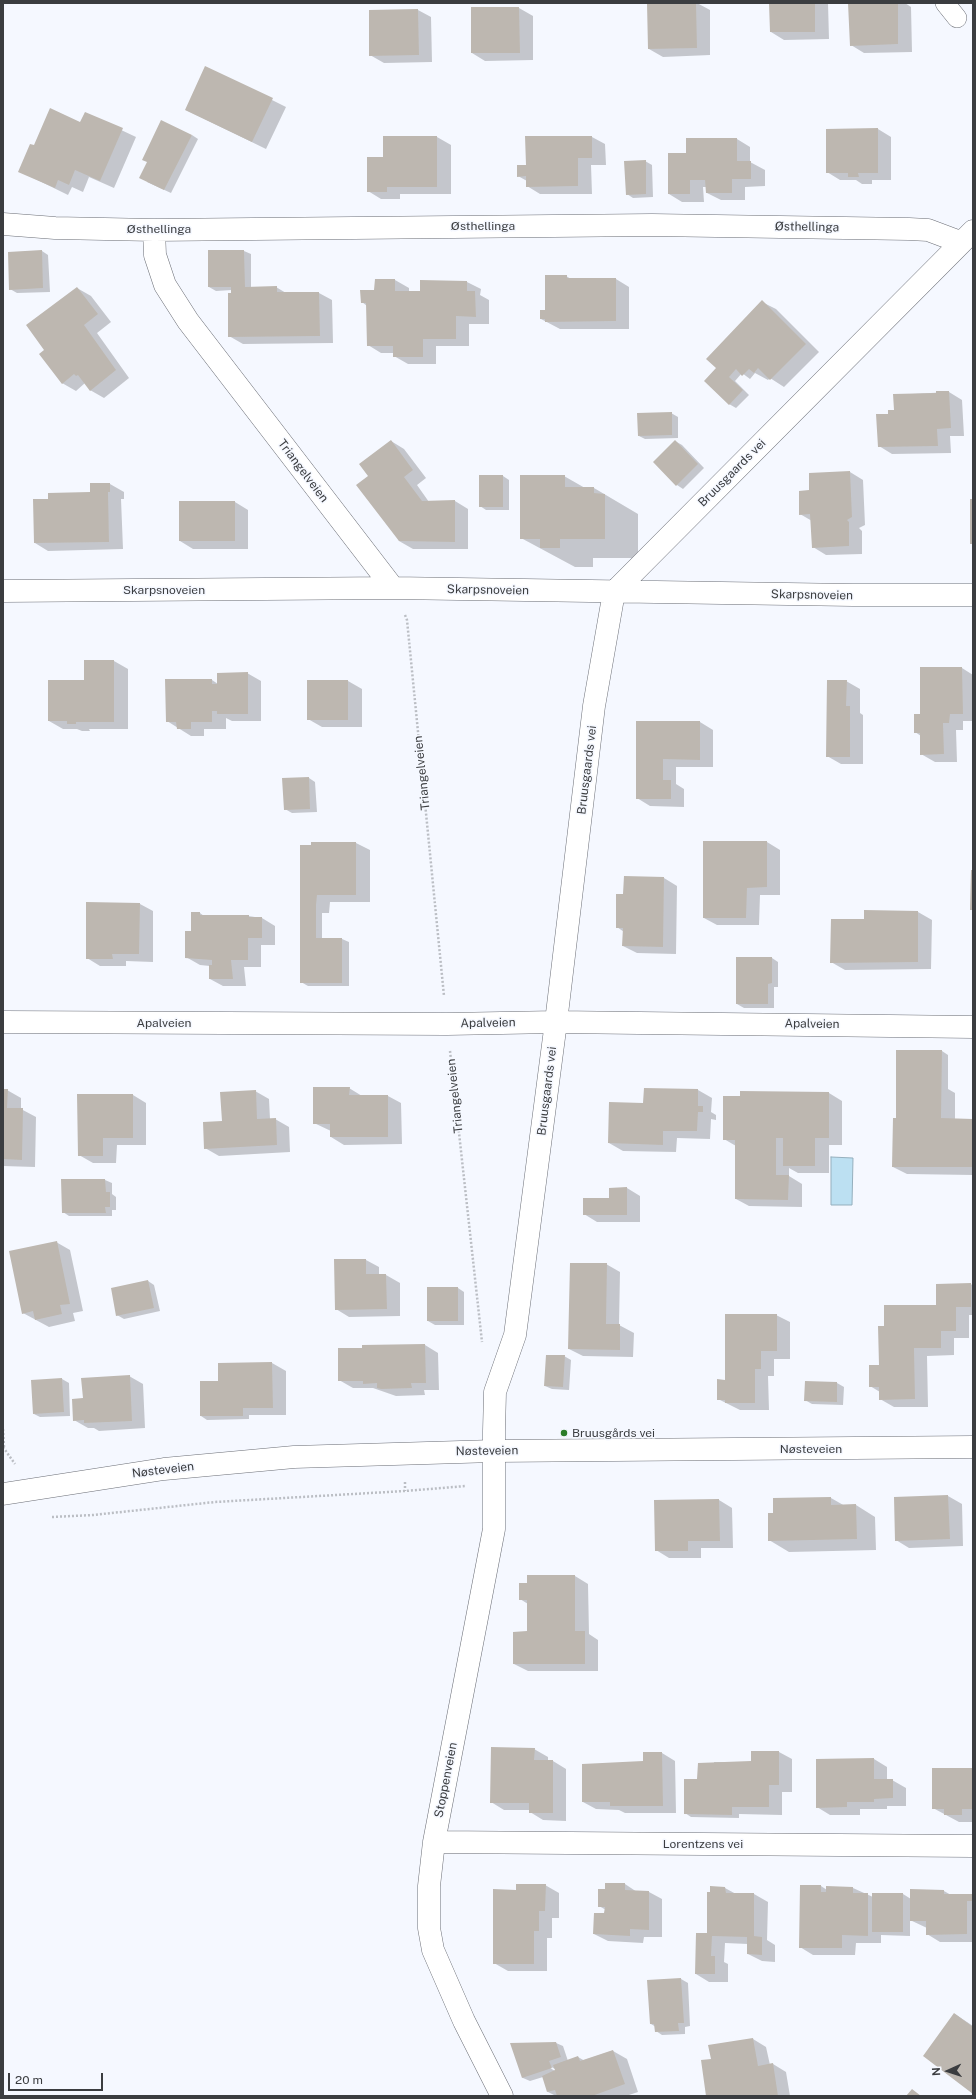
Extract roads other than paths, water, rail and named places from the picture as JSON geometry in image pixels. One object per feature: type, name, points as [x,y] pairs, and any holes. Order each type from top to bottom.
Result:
[{"type":"street","name":"Østhellinga","points":[[3,224],[55,228],[154,230],[676,225],[909,229],[928,230],[967,237]]},
{"type":"street","name":"Triangelveien","points":[[154,230],[155,255],[165,285],[188,321],[392,588]]},
{"type":"street","name":"Bruusgaards vei","points":[[494,1451],[495,1392],[515,1335],[556,1022],[594,706],[614,592],[967,237]]},
{"type":"street","name":"Skarpsnoveien","points":[[3,591],[392,588],[614,592],[973,595]]},
{"type":"street","name":"Apalveien","points":[[3,1022],[447,1024],[556,1022],[973,1027]]},
{"type":"street","name":"Nøsteveien","points":[[3,1494],[116,1476],[212,1464],[294,1457],[494,1451],[973,1447]]},
{"type":"street","name":"Stoppenveien","points":[[494,1451],[494,1529],[434,1842],[428,1903],[432,1950],[464,2021],[502,2096]]},
{"type":"street","name":"Lorentzens vei","points":[[434,1842],[973,1846]]},
{"type":"lane","points":[[945,3],[957,18]]},
{"type":"water","points":[[831,1157],[853,1158],[852,1205],[831,1205]]},
{"type":"place","name":"Bruusgårds vei","points":[[564,1433]]}]
